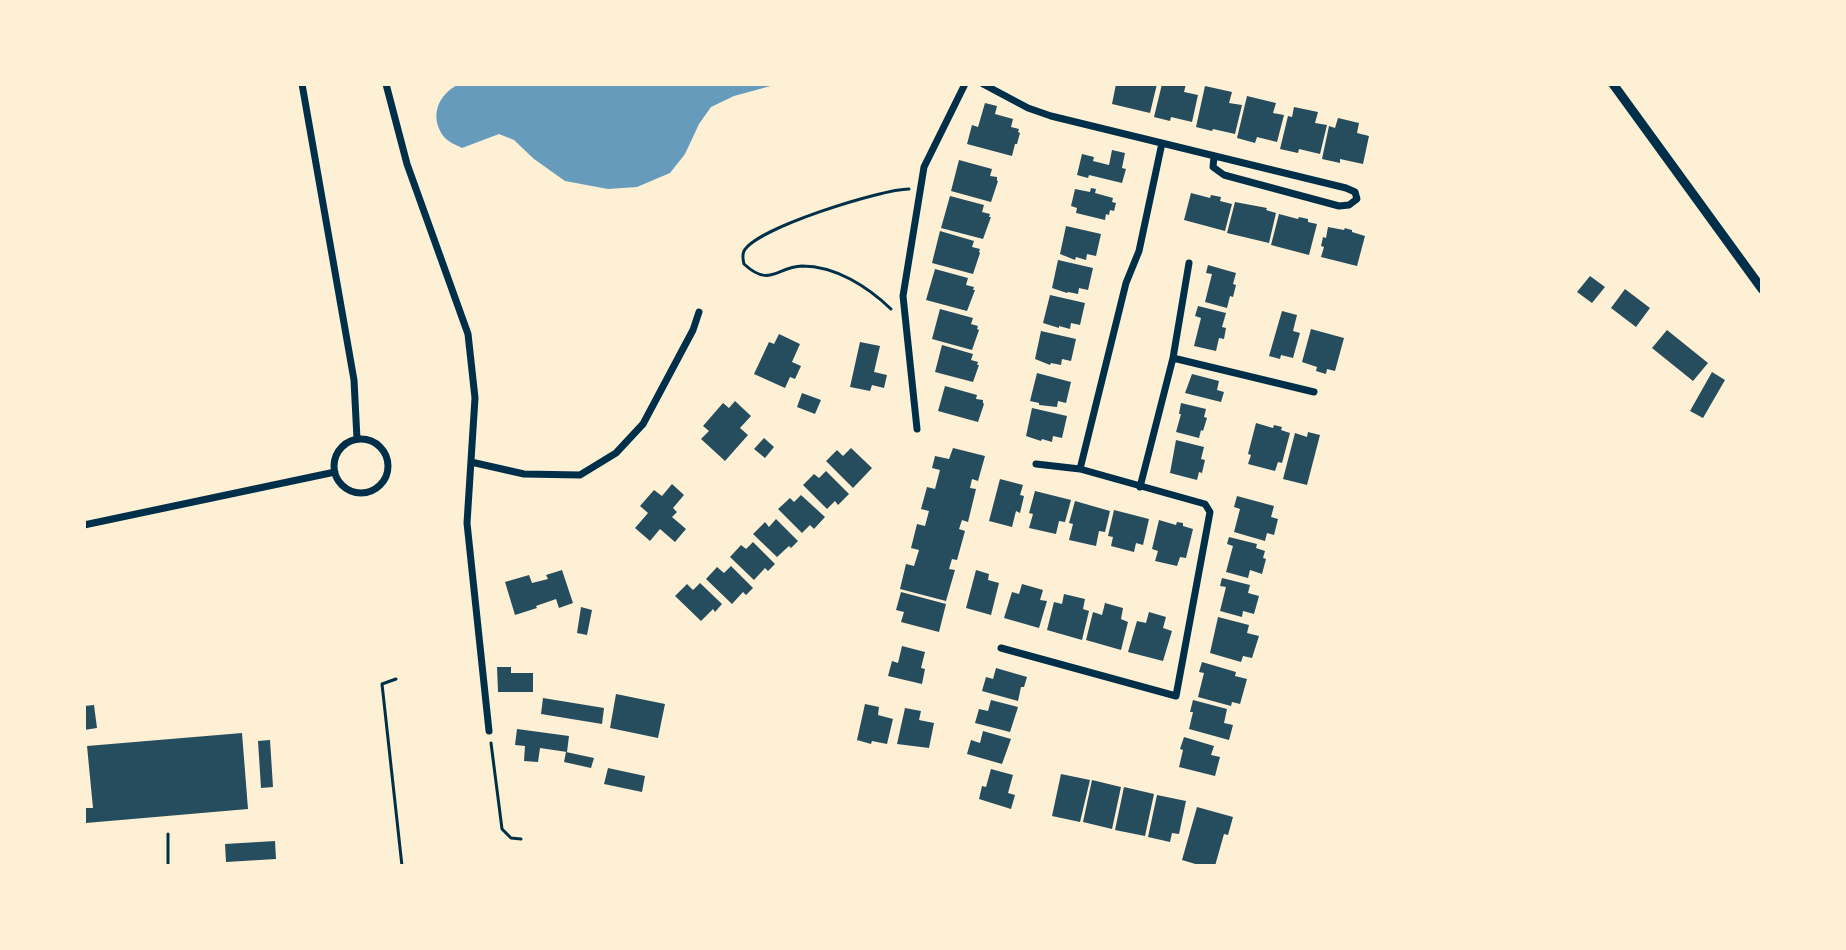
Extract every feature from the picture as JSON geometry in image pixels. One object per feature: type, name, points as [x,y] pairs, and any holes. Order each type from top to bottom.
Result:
[{"type":"street","points":[[302,84],[354,380],[357,439]]},
{"type":"street","points":[[386,84],[407,164],[468,334],[475,398],[467,523],[489,731]]},
{"type":"street","points":[[917,429],[903,296],[924,167],[965,84]]},
{"type":"street","points":[[983,84],[1028,108],[1051,116],[1346,188],[1355,192],[1357,199],[1349,205],[1339,206],[1224,175],[1213,167],[1214,157]]},
{"type":"street","points":[[1613,84],[1762,289]]},
{"type":"street","points":[[1080,469],[1126,283],[1139,251],[1162,143]]},
{"type":"street","points":[[1140,487],[1173,358],[1189,263]]},
{"type":"street","points":[[471,462],[524,474],[580,475],[616,453],[643,424],[693,330],[699,312]]},
{"type":"street","points":[[1173,358],[1314,392]]},
{"type":"street","points":[[357,439],[370,441],[381,448],[387,460],[387,474],[380,485],[368,492],[355,492],[343,486],[335,472],[337,454],[344,445],[357,439]]},
{"type":"street","points":[[1001,648],[1176,696],[1210,512],[1205,504],[1080,469],[1036,464]]},
{"type":"street","points":[[84,525],[335,472]]},
{"type":"path","points":[[906,323],[888,305],[839,273],[802,266],[766,276],[744,264],[743,256],[744,251],[761,237],[826,210],[887,192],[920,190]]},
{"type":"path","points":[[396,679],[382,684],[402,866]]},
{"type":"path","points":[[489,731],[502,829],[511,838],[521,839]]},
{"type":"path","points":[[168,834],[168,866]]},
{"type":"water","points":[[460,84],[778,84],[734,96],[711,107],[685,154],[670,173],[637,187],[608,189],[565,181],[514,140],[499,134],[462,148],[448,141],[440,130],[436,114],[446,93]]},
{"type":"building","points":[[1116,84],[1157,84],[1150,113],[1112,104]]},
{"type":"building","points":[[1162,84],[1186,84],[1184,92],[1198,95],[1192,122],[1154,117]]},
{"type":"building","points":[[1205,86],[1232,92],[1229,103],[1242,105],[1235,134],[1196,127]]},
{"type":"building","points":[[1247,96],[1276,103],[1273,113],[1284,115],[1277,142],[1257,137],[1255,143],[1237,138]]},
{"type":"building","points":[[985,103],[997,106],[995,114],[1013,119],[1011,127],[1019,129],[1012,156],[967,144],[972,125],[978,127]]},
{"type":"building","points":[[1294,107],[1318,112],[1315,123],[1327,125],[1320,154],[1280,149],[1288,116],[1292,117]]},
{"type":"building","points":[[1338,118],[1359,123],[1357,133],[1369,136],[1363,164],[1322,159],[1329,126],[1335,128]]},
{"type":"building","points":[[1112,150],[1125,153],[1122,168],[1126,169],[1122,183],[1077,175],[1082,154],[1109,165]]},
{"type":"building","points":[[959,160],[992,169],[990,176],[997,177],[998,181],[991,202],[951,191]]},
{"type":"building","points":[[1091,188],[1096,189],[1095,193],[1113,198],[1112,202],[1116,203],[1114,211],[1106,214],[1105,220],[1076,213],[1077,208],[1071,206],[1075,189],[1090,192]]},
{"type":"building","points":[[1191,193],[1210,198],[1211,195],[1221,197],[1220,201],[1232,204],[1225,231],[1184,220]]},
{"type":"building","points":[[950,196],[984,205],[982,212],[991,217],[983,239],[941,228]]},
{"type":"building","points":[[1235,202],[1267,208],[1276,213],[1269,243],[1227,233]]},
{"type":"building","points":[[1279,214],[1308,219],[1308,222],[1317,224],[1309,255],[1271,245]]},
{"type":"building","points":[[1066,226],[1101,234],[1096,256],[1087,254],[1086,260],[1076,257],[1075,260],[1060,254]]},
{"type":"building","points":[[1328,227],[1345,228],[1365,236],[1357,266],[1321,257],[1323,237],[1326,238]]},
{"type":"building","points":[[940,231],[974,241],[972,247],[980,249],[980,253],[973,274],[932,263]]},
{"type":"building","points":[[1058,260],[1093,268],[1088,290],[1079,288],[1078,294],[1052,288]]},
{"type":"building","points":[[1208,265],[1236,273],[1233,297],[1230,296],[1227,308],[1205,302],[1212,274],[1206,273]]},
{"type":"building","points":[[935,269],[968,278],[966,285],[975,290],[967,311],[926,300]]},
{"type":"building","points":[[1590,276],[1605,287],[1592,303],[1577,292]]},
{"type":"building","points":[[1625,289],[1650,308],[1636,327],[1611,308]]},
{"type":"building","points":[[1050,295],[1085,303],[1080,325],[1071,323],[1070,329],[1043,323]]},
{"type":"building","points":[[1198,306],[1226,313],[1222,327],[1226,328],[1224,339],[1219,338],[1216,351],[1194,346],[1201,318],[1195,316]]},
{"type":"building","points":[[940,309],[973,318],[971,324],[978,326],[979,330],[972,350],[932,339]]},
{"type":"building","points":[[1282,311],[1297,315],[1293,331],[1300,333],[1293,358],[1269,356]]},
{"type":"building","points":[[1311,329],[1344,338],[1335,371],[1327,369],[1326,374],[1302,362]]},
{"type":"building","points":[[1667,330],[1708,363],[1693,381],[1652,348]]},
{"type":"building","points":[[1041,331],[1076,339],[1071,361],[1062,359],[1061,365],[1050,365],[1035,359]]},
{"type":"building","points":[[779,334],[800,344],[792,362],[801,366],[795,379],[790,377],[785,388],[754,374],[769,342],[774,344]]},
{"type":"building","points":[[860,342],[880,346],[874,372],[887,375],[884,388],[872,385],[870,391],[850,387]]},
{"type":"building","points":[[942,345],[973,354],[971,360],[979,365],[973,382],[935,372]]},
{"type":"building","points":[[1712,372],[1725,380],[1703,418],[1690,411]]},
{"type":"building","points":[[1037,373],[1071,382],[1066,403],[1058,401],[1057,407],[1030,401]]},
{"type":"building","points":[[1192,374],[1219,381],[1217,390],[1224,392],[1221,402],[1185,393]]},
{"type":"building","points":[[945,386],[977,395],[976,399],[983,400],[978,422],[938,411]]},
{"type":"building","points":[[802,393],[821,400],[815,414],[797,407]]},
{"type":"building","points":[[735,401],[751,416],[740,428],[748,435],[725,461],[701,439],[709,431],[703,426],[723,403],[729,408]]},
{"type":"building","points":[[1181,403],[1206,409],[1204,417],[1207,418],[1199,438],[1176,432]]},
{"type":"building","points":[[1032,408],[1067,416],[1062,438],[1053,436],[1052,442],[1026,436]]},
{"type":"building","points":[[1256,423],[1282,427],[1281,430],[1290,433],[1282,463],[1278,462],[1275,471],[1248,464]]},
{"type":"building","points":[[1308,432],[1320,435],[1307,485],[1283,479],[1295,433],[1307,437]]},
{"type":"building","points":[[764,438],[774,447],[765,458],[754,449]]},
{"type":"building","points":[[1176,440],[1204,447],[1201,459],[1205,460],[1197,480],[1170,473]]},
{"type":"building","points":[[851,448],[872,468],[853,488],[826,461],[837,450],[843,456]]},
{"type":"building","points":[[953,448],[985,456],[978,481],[972,479],[970,488],[976,489],[968,522],[962,520],[959,529],[965,531],[957,560],[952,559],[949,569],[955,570],[946,601],[900,589],[906,564],[914,566],[919,550],[911,548],[917,524],[925,526],[929,511],[921,509],[927,487],[935,489],[940,470],[932,468],[935,456],[949,459]]},
{"type":"building","points":[[826,471],[849,494],[838,505],[835,501],[827,509],[803,485],[814,474],[819,478]]},
{"type":"building","points":[[1000,479],[1023,485],[1020,513],[1016,511],[1012,527],[989,521]]},
{"type":"building","points":[[672,484],[684,495],[673,508],[677,512],[672,517],[686,529],[675,542],[660,529],[650,541],[635,528],[648,513],[640,506],[654,490],[662,496]]},
{"type":"building","points":[[1035,491],[1071,500],[1065,522],[1059,521],[1056,534],[1029,528],[1033,514],[1029,513]]},
{"type":"building","points":[[801,495],[825,517],[814,529],[810,525],[802,533],[778,509],[790,498],[794,502]]},
{"type":"building","points":[[1237,496],[1274,506],[1271,517],[1278,519],[1274,535],[1267,533],[1265,541],[1234,532],[1240,509],[1234,507]]},
{"type":"building","points":[[1075,501],[1110,511],[1105,532],[1099,531],[1096,546],[1069,540],[1073,524],[1069,523]]},
{"type":"building","points":[[1114,510],[1149,519],[1143,545],[1136,543],[1134,552],[1111,546],[1113,537],[1108,536]]},
{"type":"building","points":[[776,519],[798,541],[777,557],[753,534],[765,522],[769,527]]},
{"type":"building","points":[[1159,520],[1176,525],[1177,522],[1183,523],[1183,526],[1193,529],[1186,558],[1180,557],[1177,566],[1155,561],[1158,551],[1152,549]]},
{"type":"building","points":[[1229,537],[1257,544],[1256,548],[1265,551],[1262,574],[1250,570],[1248,578],[1226,572],[1233,546],[1227,544]]},
{"type":"building","points":[[753,542],[775,564],[768,571],[765,568],[754,580],[730,557],[741,545],[746,549]]},
{"type":"building","points":[[731,566],[753,588],[746,595],[743,592],[732,604],[706,579],[717,567],[724,573]]},
{"type":"building","points":[[562,570],[573,603],[559,608],[556,599],[515,615],[505,582],[529,575],[532,583],[548,579],[546,575]]},
{"type":"building","points":[[976,570],[989,574],[988,580],[999,583],[991,615],[966,608]]},
{"type":"building","points":[[1222,578],[1250,585],[1248,593],[1259,596],[1254,614],[1243,611],[1242,617],[1220,611],[1226,587],[1220,586]]},
{"type":"building","points":[[700,583],[722,604],[701,621],[675,596],[687,584],[693,590]]},
{"type":"building","points":[[1022,584],[1043,590],[1040,600],[1047,601],[1039,628],[1004,618],[1012,592],[1019,594]]},
{"type":"building","points":[[901,592],[946,604],[939,632],[901,622],[904,612],[896,610]]},
{"type":"building","points":[[1064,594],[1085,599],[1083,609],[1089,611],[1082,640],[1047,630],[1054,602],[1062,604]]},
{"type":"building","points":[[1105,603],[1123,608],[1121,619],[1128,622],[1121,650],[1086,640],[1093,612],[1102,615]]},
{"type":"building","points":[[581,607],[592,610],[587,635],[577,633]]},
{"type":"building","points":[[1149,612],[1166,617],[1163,628],[1172,631],[1163,661],[1128,652],[1137,621],[1146,623]]},
{"type":"building","points":[[1218,617],[1249,625],[1247,633],[1259,636],[1252,658],[1243,656],[1241,662],[1210,653]]},
{"type":"building","points":[[902,646],[925,652],[921,668],[925,669],[922,684],[888,676],[892,661],[898,663]]},
{"type":"building","points":[[1202,662],[1236,672],[1235,676],[1247,679],[1240,704],[1232,702],[1231,706],[1198,697],[1204,673],[1199,672]]},
{"type":"building","points":[[497,667],[511,667],[511,673],[533,673],[533,692],[498,692]]},
{"type":"building","points":[[996,668],[1027,677],[1018,701],[982,691],[986,677],[993,679]]},
{"type":"building","points":[[616,694],[665,704],[658,738],[610,728]]},
{"type":"building","points":[[543,698],[604,708],[602,724],[541,714]]},
{"type":"building","points":[[991,700],[1018,707],[1010,732],[975,723],[979,709],[988,711]]},
{"type":"building","points":[[1193,700],[1227,709],[1224,723],[1233,725],[1229,740],[1189,729]]},
{"type":"building","points":[[865,704],[879,707],[878,715],[893,719],[887,744],[857,740]]},
{"type":"building","points":[[94,705],[97,728],[84,730],[84,706]]},
{"type":"building","points":[[905,708],[921,711],[919,720],[934,723],[929,748],[897,744]]},
{"type":"building","points":[[517,729],[569,736],[567,752],[540,748],[538,762],[524,761],[525,746],[515,745]]},
{"type":"building","points":[[983,731],[1011,739],[1002,764],[967,754],[971,740],[980,743]]},
{"type":"building","points":[[242,733],[248,809],[86,823],[84,808],[93,808],[87,746]]},
{"type":"building","points":[[1184,737],[1214,746],[1211,755],[1220,757],[1215,776],[1179,767]]},
{"type":"building","points":[[270,740],[273,787],[261,788],[258,741]]},
{"type":"building","points":[[566,752],[594,758],[591,768],[564,762]]},
{"type":"building","points":[[608,768],[645,776],[642,792],[604,784]]},
{"type":"building","points":[[991,769],[1013,775],[1008,793],[1015,795],[1011,809],[979,799]]},
{"type":"building","points":[[1061,774],[1090,780],[1080,822],[1052,816]]},
{"type":"building","points":[[1092,780],[1121,787],[1112,829],[1083,822]]},
{"type":"building","points":[[1124,787],[1154,794],[1145,836],[1115,830]]},
{"type":"building","points":[[1157,795],[1186,801],[1179,834],[1172,833],[1170,842],[1148,837]]},
{"type":"building","points":[[1197,807],[1233,817],[1228,835],[1224,834],[1215,866],[1182,860]]},
{"type":"building","points":[[275,841],[276,859],[226,862],[225,844]]}]
